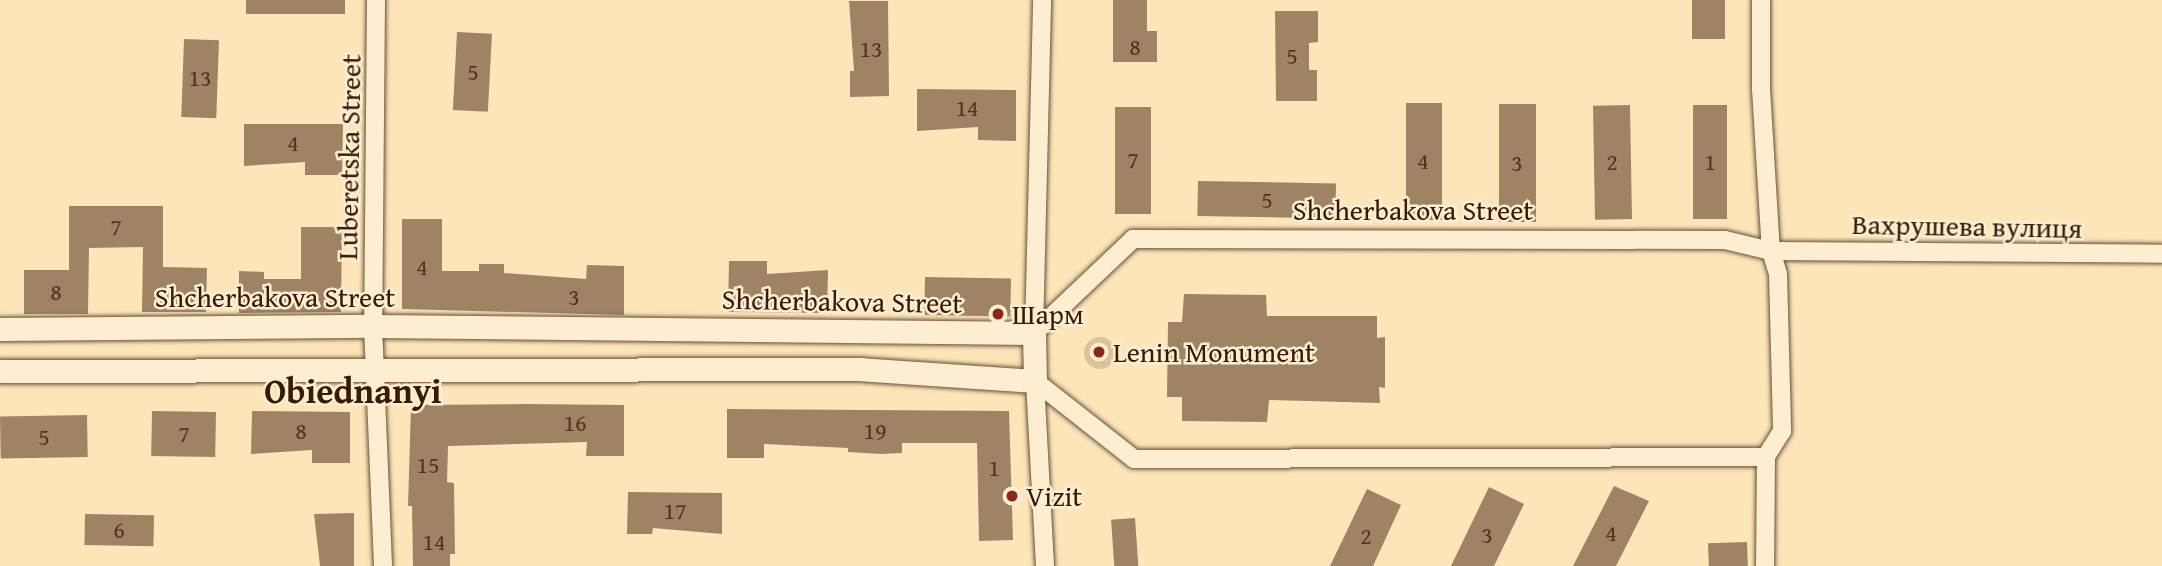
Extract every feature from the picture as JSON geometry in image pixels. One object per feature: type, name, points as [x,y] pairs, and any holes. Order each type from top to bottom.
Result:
[{"type":"street","name":"Luberetska Street","points":[[376,0],[373,326],[383,566]]},
{"type":"street","points":[[1042,0],[1034,333],[1045,566]]},
{"type":"street","points":[[1761,0],[1771,251],[1778,274],[1782,431],[1766,457],[1765,566]]},
{"type":"street","name":"Shcherbakova Street","points":[[0,328],[373,326],[1034,333],[1133,239],[1725,240],[1771,251]]},
{"type":"street","name":"Вахрушева вулиця","points":[[1771,251],[2162,254]]},
{"type":"street","points":[[0,371],[376,368],[861,369],[1035,381],[1134,458],[1766,457]]},
{"type":"shaded area","points":[[1100,337],[1112,341],[1116,353],[1112,365],[1100,369],[1088,365],[1084,353],[1088,341]]},
{"type":"building","points":[[246,0],[345,0],[345,14],[246,14]]},
{"type":"building","points":[[1113,0],[1147,0],[1147,31],[1157,31],[1157,62],[1113,62]]},
{"type":"building","points":[[1692,0],[1725,0],[1725,39],[1692,39]]},
{"type":"building","points":[[849,1],[888,1],[889,96],[850,97],[850,71],[854,71]]},
{"type":"building","points":[[1275,11],[1318,11],[1318,42],[1309,43],[1309,70],[1317,70],[1317,101],[1276,101]]},
{"type":"building","points":[[457,32],[492,34],[488,112],[453,110]]},
{"type":"building","points":[[184,39],[219,40],[216,118],[181,117]]},
{"type":"building","points":[[917,89],[1016,90],[1016,141],[978,140],[978,127],[917,131]]},
{"type":"building","points":[[1406,103],[1442,103],[1442,220],[1406,220]]},
{"type":"building","points":[[1499,104],[1536,104],[1536,222],[1499,222]]},
{"type":"building","points":[[1630,105],[1632,219],[1595,220],[1593,106]]},
{"type":"building","points":[[1693,105],[1727,105],[1727,219],[1693,219]]},
{"type":"building","points":[[1115,107],[1151,107],[1151,214],[1115,214]]},
{"type":"building","points":[[244,124],[343,124],[342,175],[305,175],[305,162],[244,166]]},
{"type":"building","points":[[1198,181],[1336,183],[1335,218],[1197,216]]},
{"type":"building","points":[[69,206],[163,206],[163,267],[207,268],[206,312],[142,312],[143,247],[89,248],[88,314],[24,314],[24,270],[69,270]]},
{"type":"building","points":[[402,219],[442,219],[442,271],[479,271],[479,264],[504,264],[504,273],[586,279],[587,265],[624,266],[624,315],[402,309]]},
{"type":"building","points":[[301,227],[342,227],[341,312],[239,313],[239,271],[264,272],[264,279],[301,279]]},
{"type":"building","points":[[729,261],[767,261],[767,274],[828,270],[827,313],[728,312]]},
{"type":"building","points":[[925,277],[1011,279],[1010,316],[924,315]]},
{"type":"building","points":[[1184,294],[1266,295],[1267,316],[1377,316],[1377,338],[1385,337],[1385,388],[1379,387],[1380,403],[1269,400],[1267,422],[1182,421],[1182,397],[1167,397],[1168,322],[1182,322]]},
{"type":"building","points":[[411,405],[624,405],[624,456],[586,456],[587,442],[448,446],[447,482],[454,483],[455,554],[450,554],[450,566],[413,566],[412,506],[408,506]]},
{"type":"building","points":[[727,409],[1009,411],[1013,540],[979,541],[977,443],[902,443],[902,453],[881,454],[848,452],[848,448],[764,444],[764,458],[727,458]]},
{"type":"building","points":[[152,411],[216,412],[215,457],[151,456]]},
{"type":"building","points":[[252,411],[350,412],[350,463],[312,463],[312,450],[251,454]]},
{"type":"building","points":[[87,415],[88,457],[1,459],[0,417]]},
{"type":"building","points":[[1614,486],[1649,501],[1616,566],[1573,566]]},
{"type":"building","points":[[1489,487],[1524,504],[1494,566],[1451,566]]},
{"type":"building","points":[[1367,489],[1401,505],[1373,566],[1330,566]]},
{"type":"building","points":[[628,492],[722,493],[722,534],[653,528],[652,534],[627,534]]},
{"type":"building","points":[[354,513],[354,566],[320,566],[314,514]]},
{"type":"building","points":[[85,514],[154,515],[153,546],[84,545]]},
{"type":"building","points":[[1135,518],[1138,566],[1114,566],[1111,520]]},
{"type":"building","points":[[1747,542],[1748,566],[1709,566],[1708,543]]},
{"type":"place","name":"Шарм","points":[[998,314]]},
{"type":"place","name":"Lenin Monument","points":[[1099,352]]},
{"type":"place","name":"Vizit","points":[[1012,496]]},
{"type":"district","name":"Obiednanyi","points":[[353,391]]}]
